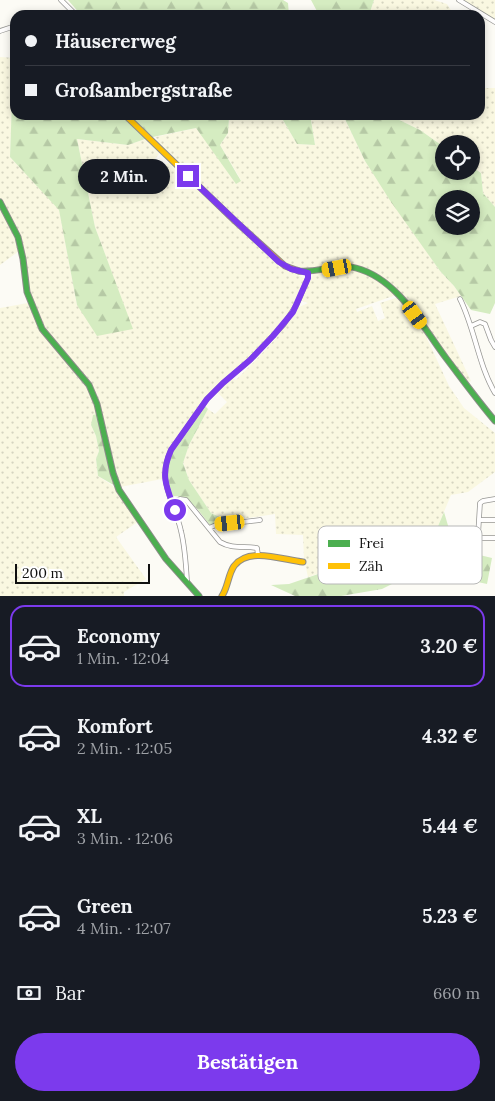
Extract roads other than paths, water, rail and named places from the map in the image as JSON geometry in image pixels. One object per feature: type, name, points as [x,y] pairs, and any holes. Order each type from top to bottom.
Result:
[{"type":"street","points":[[61,0],[71,10]]},
{"type":"street","points":[[458,0],[475,10]]},
{"type":"street","points":[[130,120],[279,262],[291,269],[308,273],[352,267],[362,269],[384,281],[405,302],[495,421]]},
{"type":"street","points":[[0,202],[18,237],[24,259],[30,300],[42,328],[93,392],[112,473],[119,490],[166,559],[200,596]]},
{"type":"street","points":[[187,581],[183,538],[164,478],[167,457],[207,399],[250,360],[288,318],[297,304],[308,278],[308,273]]},
{"type":"street","points":[[460,299],[471,326],[486,375],[495,393]]},
{"type":"street","points":[[471,326],[480,322],[485,324],[495,347]]},
{"type":"street","points":[[172,502],[180,499],[186,500],[220,542],[236,548],[257,548],[258,554]]},
{"type":"street","points":[[479,526],[481,502],[495,500]]},
{"type":"street","points":[[209,528],[216,525],[260,520]]},
{"type":"street","points":[[479,520],[495,520]]},
{"type":"street","points":[[482,537],[495,538]]},
{"type":"street","points":[[222,596],[236,564],[244,559],[258,554],[288,561],[303,562]]}]
